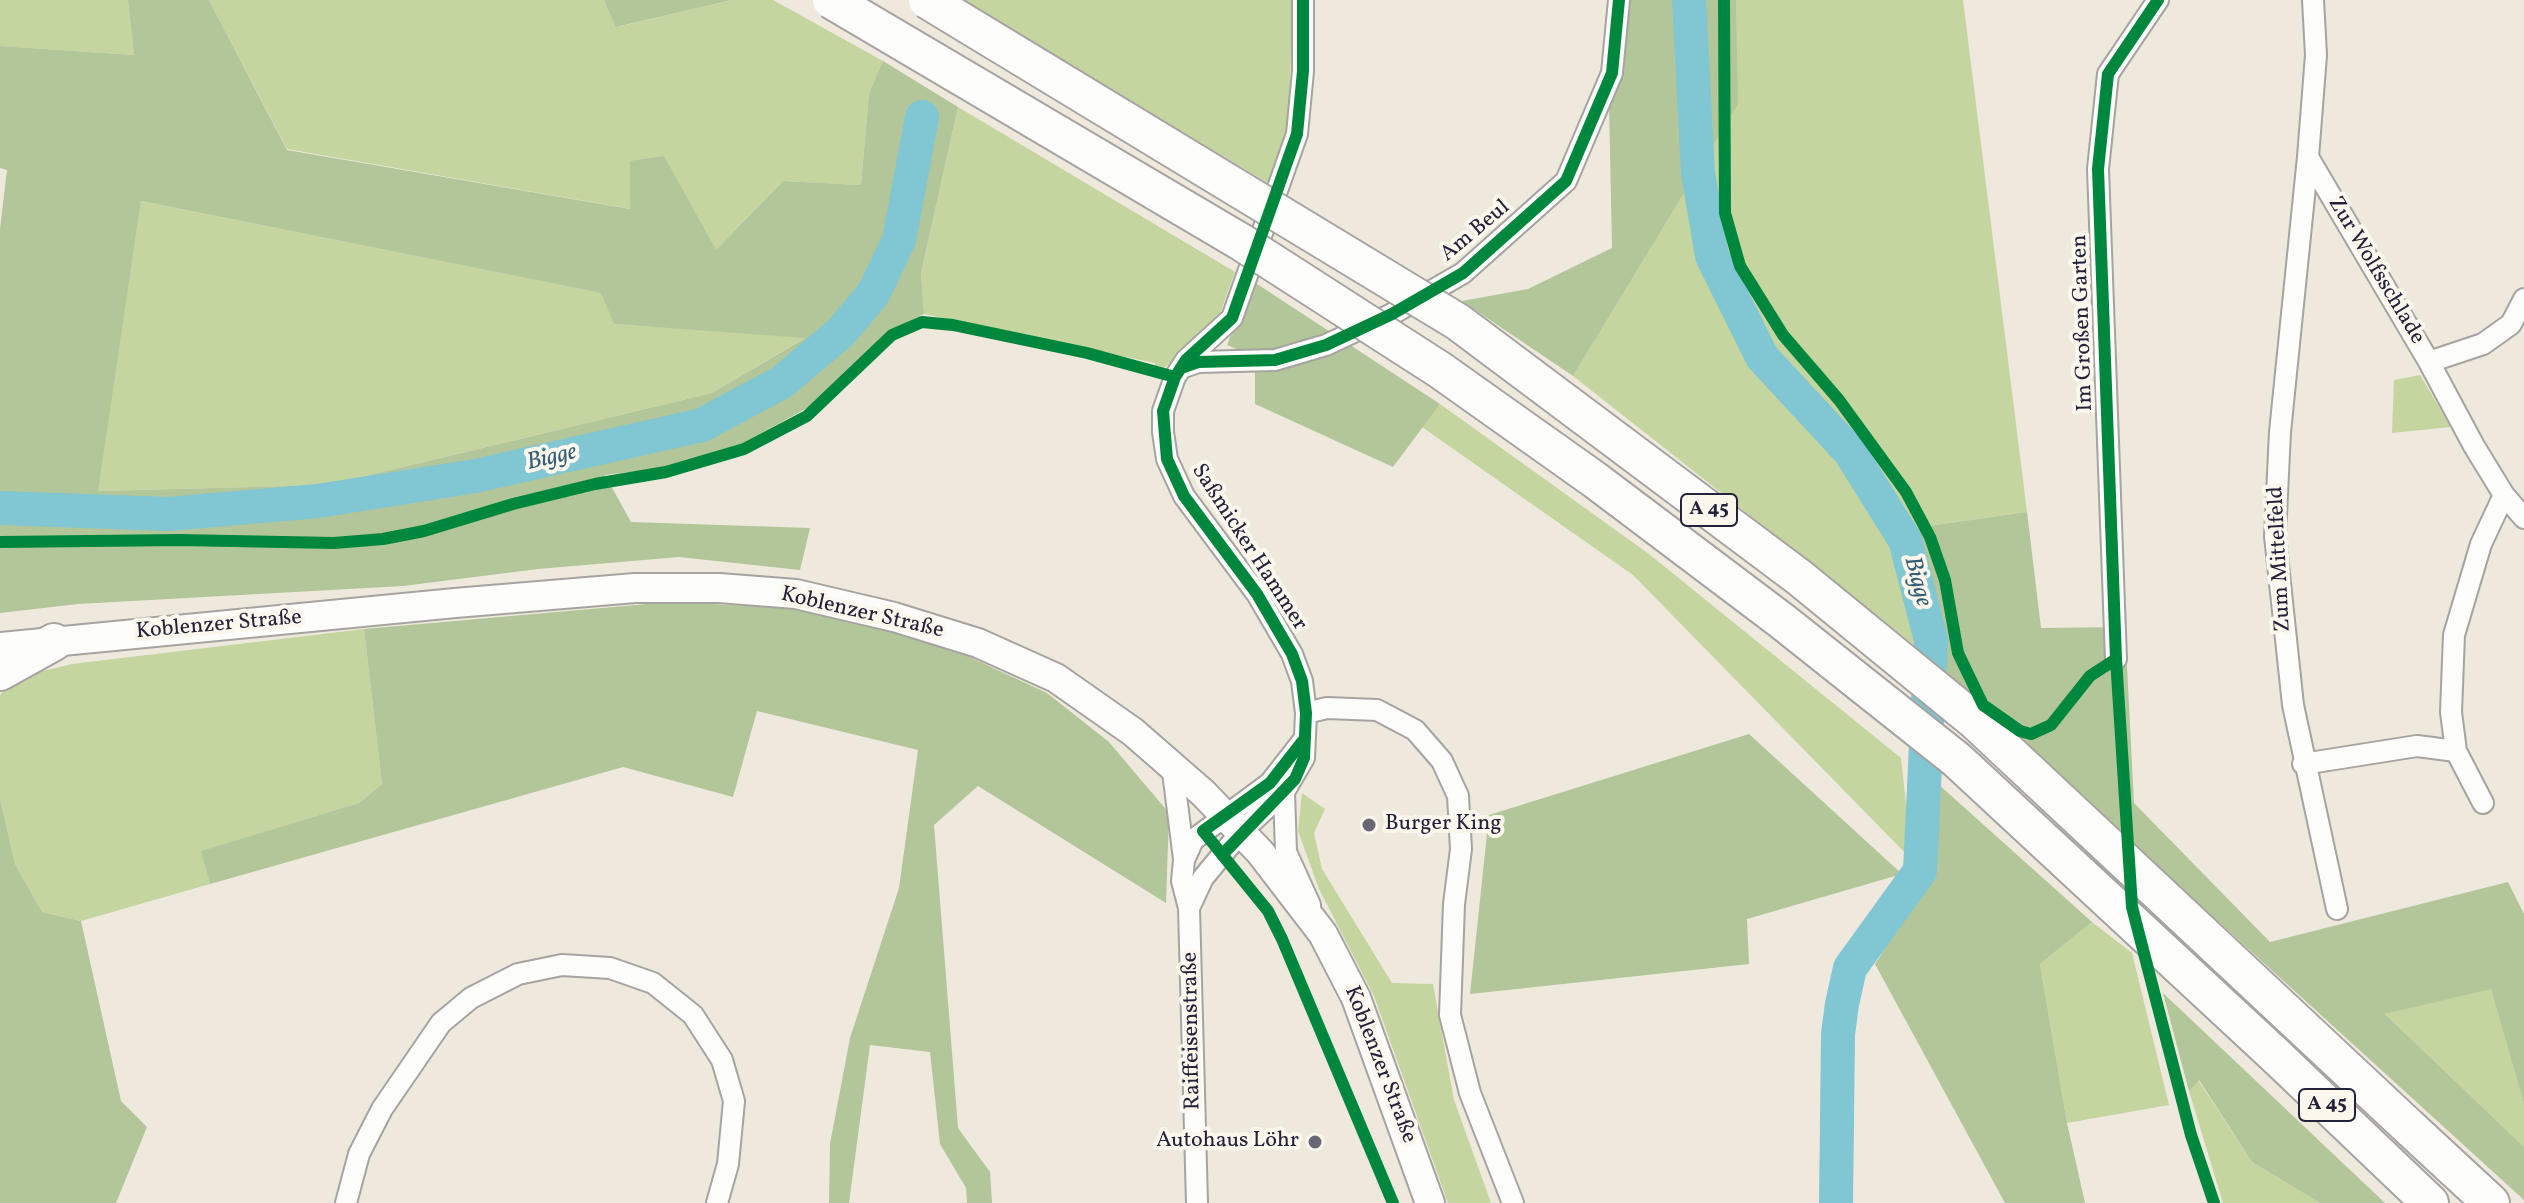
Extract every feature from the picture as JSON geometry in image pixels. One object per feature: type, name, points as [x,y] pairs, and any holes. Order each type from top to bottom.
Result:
[{"type":"highway","name":"A 45","points":[[831,0],[1254,250],[1440,370],[1620,499],[1782,621],[1957,760],[2176,961],[2430,1203]]},
{"type":"highway","name":"A 45","points":[[927,0],[1458,322],[1800,578],[1975,721],[2491,1203]]},
{"type":"highway","points":[[0,672],[54,642]]},
{"type":"main road","name":"Koblenzer Straße","points":[[0,647],[635,588],[719,588],[796,594],[950,634],[1056,678],[1133,732],[1172,764],[1233,824],[1323,934],[1356,998],[1430,1203]]},
{"type":"street","points":[[1178,372],[1232,318],[1297,134],[1303,71],[1303,0]]},
{"type":"street","name":"Am Beul","points":[[1178,372],[1198,362],[1275,360],[1326,345],[1392,314],[1463,273],[1566,181],[1612,73],[1619,0]]},
{"type":"street","name":"Im Großen Garten","points":[[2116,659],[2098,169],[2108,74],[2158,0]]},
{"type":"street","points":[[2308,157],[2316,55],[2313,0]]},
{"type":"street","name":"Zur Wolfsschlade","points":[[2308,157],[2504,495],[2524,518]]},
{"type":"street","name":"Zum Mittelfeld","points":[[2308,157],[2280,432],[2275,536],[2286,649],[2303,764],[2337,909]]},
{"type":"street","points":[[2429,362],[2483,344],[2511,324],[2524,299]]},
{"type":"street","name":"Saßmicker Hammer","points":[[1178,372],[1163,411],[1167,459],[1184,496],[1278,627],[1302,681],[1306,713],[1302,742],[1304,758],[1295,779],[1284,792],[1233,824]]},
{"type":"street","points":[[2483,803],[2456,751],[2451,712],[2454,635],[2481,544],[2504,495]]},
{"type":"street","points":[[1306,713],[1327,708],[1377,710],[1415,730],[1442,761],[1458,796],[1461,849],[1454,904],[1450,1015],[1470,1093],[1513,1203]]},
{"type":"street","points":[[1184,860],[1193,840],[1233,824],[1302,742]]},
{"type":"street","points":[[2303,764],[2417,746],[2456,751]]},
{"type":"street","name":"Raiffeisenstraße","points":[[1172,764],[1184,860],[1182,881],[1189,908],[1197,1203]]},
{"type":"street","points":[[1284,792],[1286,852],[1323,934]]},
{"type":"street","name":"Raiffeisenstraße","points":[[1189,908],[1233,824]]},
{"type":"street","points":[[346,1203],[359,1154],[382,1109],[441,1023],[471,998],[518,974],[562,965],[610,968],[653,983],[693,1015],[722,1060],[734,1101],[728,1164],[717,1203]]},
{"type":"green space","points":[[0,0],[128,0],[134,55],[0,46]]},
{"type":"green space","points":[[128,0],[209,0],[287,150],[630,209],[630,161],[664,156],[716,250],[783,181],[861,185],[869,93],[883,61],[958,107],[921,273],[924,314],[888,331],[818,402],[743,443],[663,468],[605,475],[631,522],[810,528],[800,570],[679,557],[538,569],[403,586],[78,604],[0,613],[0,229],[7,170],[0,168],[0,46],[134,55]],"holes":[[[141,201],[601,293],[614,324],[805,338],[712,393],[328,485],[98,491]]]},
{"type":"green space","points":[[209,0],[604,0],[617,27],[732,0],[773,0],[883,61],[869,93],[861,185],[783,181],[716,250],[631,209],[287,149]]},
{"type":"green space","points":[[604,0],[732,0],[616,27]]},
{"type":"green space","points":[[962,0],[1293,0],[1288,129],[1268,183]]},
{"type":"green space","points":[[1629,0],[1736,0],[1738,104],[1573,376],[1462,301],[1528,289],[1612,248],[1609,104],[1624,72]]},
{"type":"green space","points":[[1736,0],[1963,0],[2027,512],[1908,529],[1918,648],[1573,376],[1737,105]]},
{"type":"green space","points":[[958,107],[1235,272],[1214,330],[1152,377],[1155,363],[924,314],[921,273]]},
{"type":"green space","points":[[141,201],[602,293],[614,324],[806,337],[712,393],[328,485],[97,491]]},
{"type":"green space","points":[[1251,280],[1440,404],[1393,467],[1255,404],[1255,357],[1227,345]]},
{"type":"green space","points":[[2420,375],[2451,427],[2392,433],[2394,380]]},
{"type":"green space","points":[[1440,404],[1649,554],[1901,758],[1912,860],[1633,575],[1422,427]]},
{"type":"green space","points":[[2027,512],[2041,628],[2125,627],[2134,803],[2270,942],[2508,882],[2524,914],[2524,1104],[2491,989],[2385,1014],[2524,1147],[2524,1200],[1918,648],[1908,529]]},
{"type":"green space","points":[[670,602],[791,608],[929,638],[1047,693],[1109,742],[1169,813],[1166,903],[978,786],[934,825],[958,1128],[990,1172],[992,1203],[967,1203],[966,1188],[940,1144],[930,1052],[870,1045],[849,1203],[829,1203],[830,1144],[850,1038],[899,888],[918,750],[757,711],[733,797],[623,767],[210,884],[201,851],[359,803],[382,784],[364,629]]},
{"type":"green space","points":[[364,629],[382,784],[359,803],[202,851],[210,884],[81,921],[42,912],[15,864],[0,799],[0,695],[13,678],[72,664]]},
{"type":"green space","points":[[1749,734],[1902,874],[1747,919],[1749,964],[1470,994],[1489,815]]},
{"type":"green space","points":[[1928,775],[2092,922],[2040,964],[2067,1123],[2085,1203],[2005,1203],[1875,964],[1930,878]]},
{"type":"green space","points":[[1302,793],[1325,809],[1314,833],[1322,869],[1392,983],[1433,984],[1454,1100],[1491,1203],[1448,1203],[1374,996],[1319,889],[1298,831]]},
{"type":"green space","points":[[0,799],[15,864],[42,912],[81,921],[121,1101],[147,1127],[116,1203],[0,1203]]},
{"type":"green space","points":[[2092,922],[2132,953],[2169,1105],[2067,1123],[2040,964]]},
{"type":"green space","points":[[2491,988],[2524,1104],[2524,1147],[2385,1014]]},
{"type":"green space","points":[[2163,993],[2385,1203],[2320,1203],[2252,1162],[2199,1080],[2189,1091]]},
{"type":"green space","points":[[2198,1080],[2252,1162],[2320,1203],[2223,1203],[2189,1091]]},
{"type":"waterway","name":"Bigge","points":[[1689,0],[1698,173],[1712,256],[1762,357],[1850,452],[1905,540],[1931,640],[1920,871],[1850,968],[1838,1034],[1836,1203]]},
{"type":"waterway","name":"Bigge","points":[[0,508],[168,514],[318,501],[475,476],[702,425],[782,382],[840,333],[873,294],[899,240],[922,117]]},
{"type":"cycle path","points":[[1222,855],[1295,779],[1304,758],[1306,713],[1302,681],[1292,654],[1257,594],[1184,496],[1167,459],[1163,411],[1175,377],[1186,360],[1232,318],[1297,134],[1303,71],[1303,0]]},
{"type":"cycle path","points":[[1181,368],[1198,362],[1275,360],[1326,345],[1392,314],[1463,273],[1566,181],[1612,73],[1619,0]]},
{"type":"cycle path","points":[[1724,0],[1725,213],[1740,266],[1783,335],[1839,400],[1906,492],[1930,537],[1945,580],[1958,653],[1983,705],[2020,731],[2031,734],[2051,725],[2090,676],[2116,659]]},
{"type":"cycle path","points":[[2158,0],[2108,74],[2098,169],[2116,659],[2132,907],[2191,1135],[2214,1203]]},
{"type":"cycle path","points":[[0,542],[180,540],[334,543],[383,539],[424,531],[513,504],[595,484],[666,472],[744,449],[807,416],[892,335],[922,322],[953,325],[1087,353],[1175,377]]},
{"type":"cycle path","points":[[1302,742],[1270,783],[1203,831],[1268,911],[1393,1203]]},
{"type":"place","name":"Burger King","points":[[1369,825]]},
{"type":"place","name":"Autohaus Löhr","points":[[1315,1142]]}]
